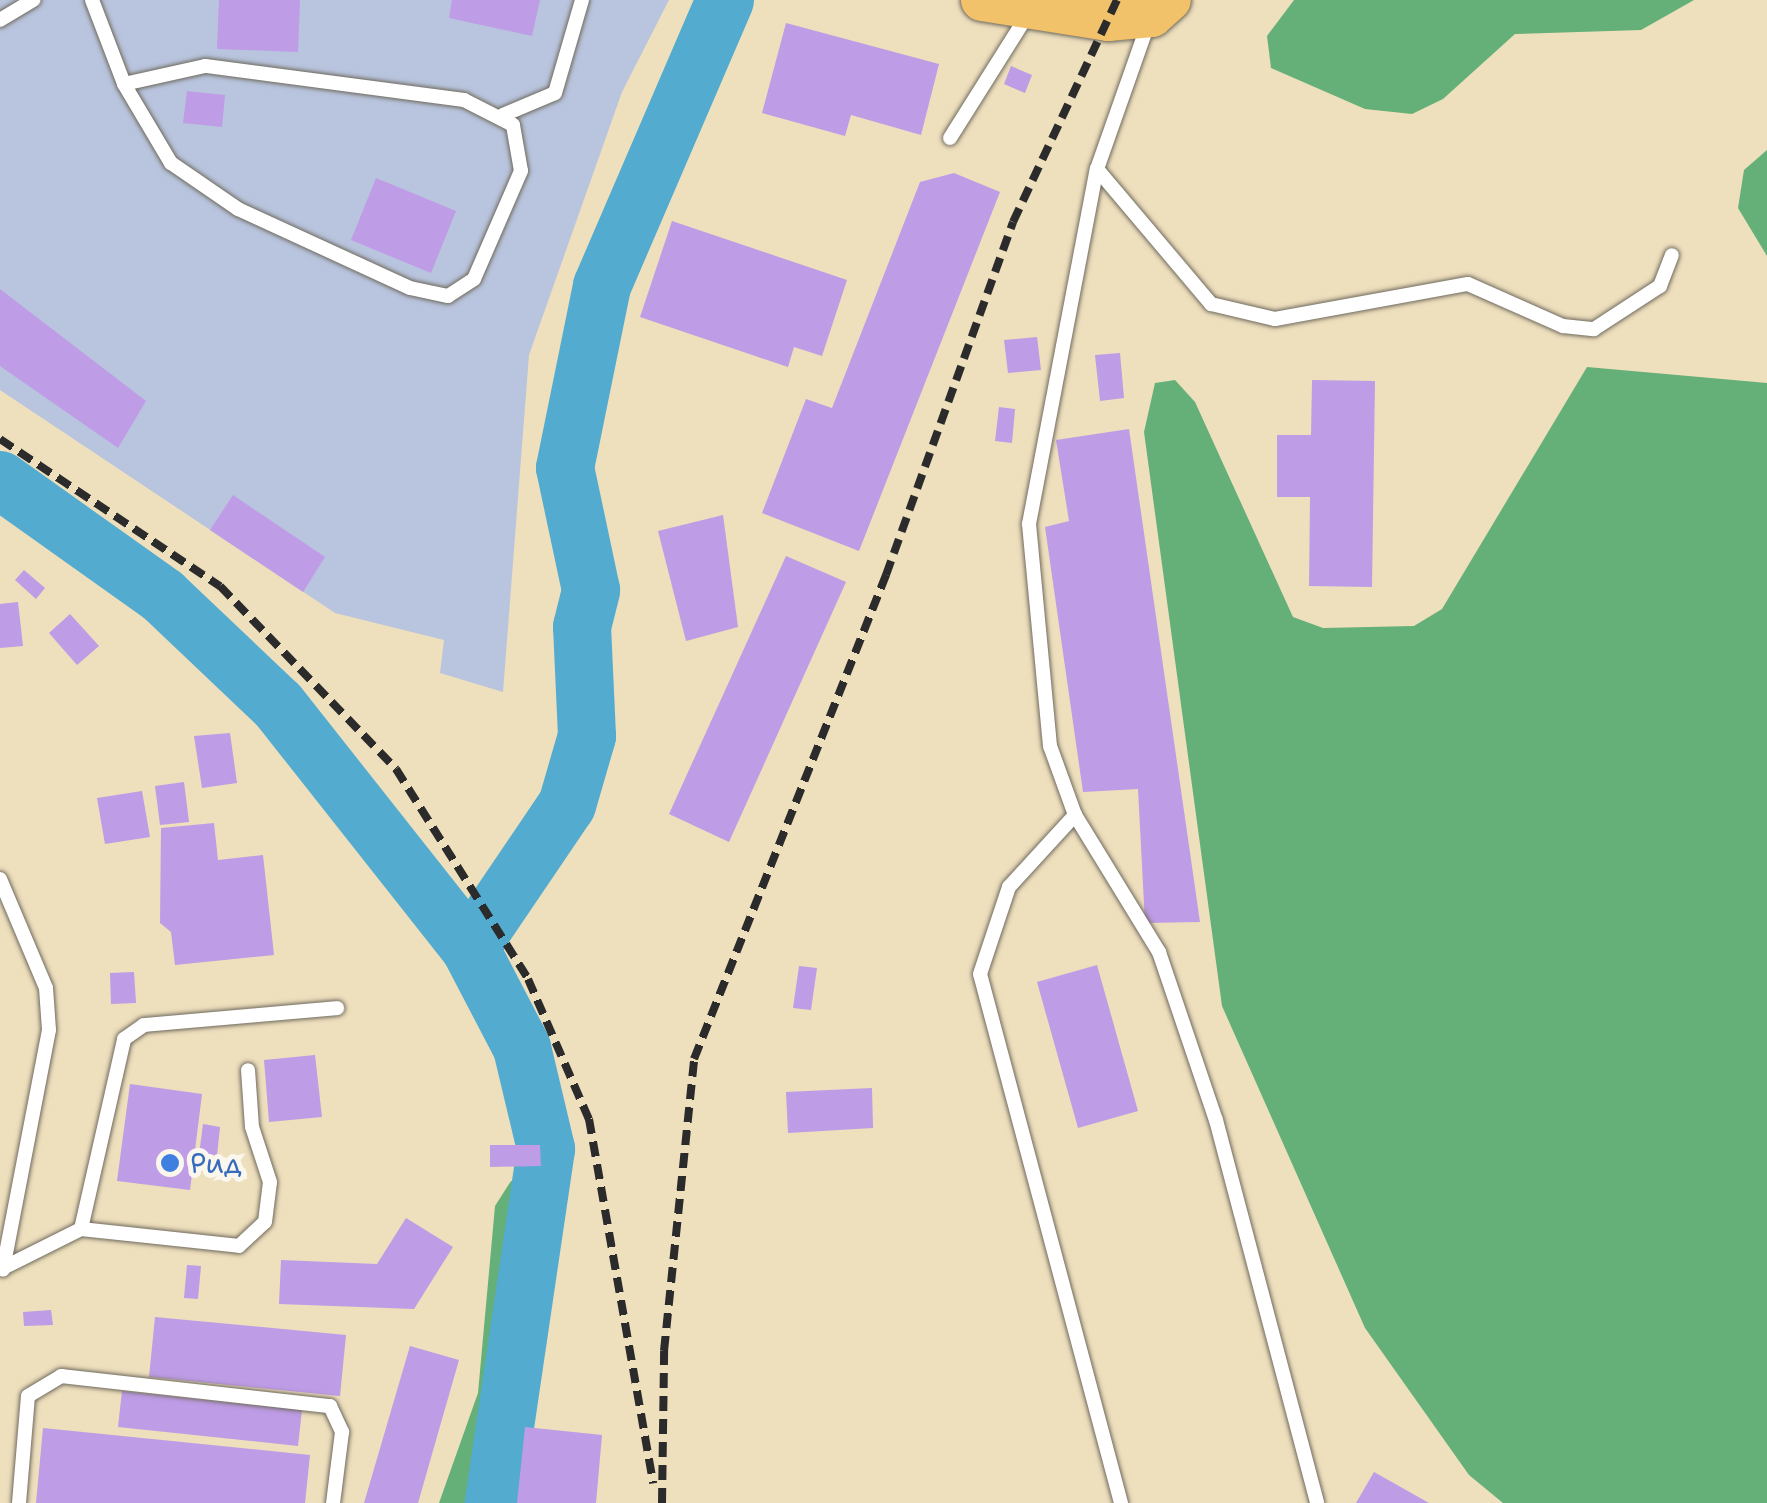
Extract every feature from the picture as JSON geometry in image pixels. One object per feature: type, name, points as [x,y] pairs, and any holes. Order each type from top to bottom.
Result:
[{"type":"main road","points":[[982,0],[1049,7],[1161,8]]},
{"type":"lane","points":[[0,20],[34,0]]},
{"type":"lane","points":[[92,0],[124,84],[171,163],[211,190],[436,296],[474,278],[503,225],[521,172],[521,146],[503,115],[464,100],[204,66],[124,84]]},
{"type":"lane","points":[[503,115],[555,93],[582,0]]},
{"type":"lane","points":[[950,138],[1049,7]]},
{"type":"lane","points":[[1161,8],[1098,169],[1029,524],[1050,746],[1075,815],[1160,952],[1216,1120],[1317,1503]]},
{"type":"lane","points":[[1098,169],[1211,304],[1274,319],[1468,284],[1563,326],[1594,330],[1660,286],[1672,255]]},
{"type":"lane","points":[[1075,815],[1010,886],[980,974],[1121,1503]]},
{"type":"lane","points":[[0,879],[46,988],[48,1030],[2,1271]]},
{"type":"lane","points":[[81,1228],[124,1039],[144,1025],[337,1008]]},
{"type":"lane","points":[[2,1271],[81,1228],[239,1246],[265,1222],[270,1182],[252,1127],[248,1070]]},
{"type":"lane","points":[[19,1503],[28,1396],[61,1376],[330,1406],[342,1432],[333,1503]]},
{"type":"shaded area","points":[[0,0],[669,0],[622,92],[529,355],[503,692],[440,673],[444,640],[335,613],[0,390]]},
{"type":"green space","points":[[1294,0],[1694,0],[1641,30],[1515,34],[1443,99],[1412,114],[1365,109],[1271,68],[1267,36]]},
{"type":"green space","points":[[1767,150],[1767,256],[1738,208],[1744,170]]},
{"type":"green space","points":[[1587,367],[1767,383],[1767,1503],[1503,1503],[1469,1475],[1365,1328],[1222,1006],[1144,432],[1155,383],[1175,380],[1195,402],[1293,617],[1323,628],[1414,626],[1442,609]]},
{"type":"green space","points":[[511,1181],[535,1188],[536,1251],[484,1503],[439,1503],[478,1393],[495,1206]]},
{"type":"building","points":[[219,0],[300,0],[298,52],[217,49]]},
{"type":"building","points":[[452,0],[540,0],[532,36],[449,18]]},
{"type":"building","points":[[786,23],[939,64],[921,135],[851,115],[845,136],[762,113]]},
{"type":"building","points":[[1011,66],[1032,75],[1025,93],[1004,84]]},
{"type":"building","points":[[187,91],[225,95],[222,127],[183,123]]},
{"type":"building","points":[[954,173],[1000,192],[859,551],[762,513],[806,399],[832,408],[920,182]]},
{"type":"building","points":[[376,178],[456,211],[431,273],[351,240]]},
{"type":"building","points":[[672,221],[847,280],[822,356],[794,347],[788,367],[640,317]]},
{"type":"building","points":[[0,289],[146,401],[118,448],[0,366]]},
{"type":"building","points":[[1037,337],[1041,370],[1008,373],[1004,340]]},
{"type":"building","points":[[1120,353],[1124,398],[1100,401],[1095,355]]},
{"type":"building","points":[[1312,380],[1375,381],[1372,587],[1309,586],[1310,497],[1277,497],[1277,435],[1311,435]]},
{"type":"building","points":[[999,407],[1015,409],[1012,443],[995,441]]},
{"type":"building","points":[[1129,429],[1200,922],[1145,923],[1138,789],[1083,792],[1045,527],[1069,521],[1056,440]]},
{"type":"building","points":[[233,495],[325,557],[303,592],[210,530]]},
{"type":"building","points":[[723,515],[738,627],[686,641],[658,531]]},
{"type":"building","points":[[786,556],[846,582],[729,842],[669,814]]},
{"type":"building","points":[[24,570],[45,588],[36,599],[15,580]]},
{"type":"building","points":[[18,602],[23,646],[0,648],[0,604]]},
{"type":"building","points":[[70,614],[99,646],[77,665],[49,633]]},
{"type":"building","points":[[230,733],[237,783],[202,788],[194,736]]},
{"type":"building","points":[[184,782],[189,822],[160,825],[155,786]]},
{"type":"building","points":[[142,791],[150,837],[105,844],[97,798]]},
{"type":"building","points":[[214,823],[218,860],[263,855],[274,955],[175,965],[171,932],[160,923],[161,828]]},
{"type":"building","points":[[1097,965],[1138,1111],[1078,1128],[1037,982]]},
{"type":"building","points":[[799,966],[817,968],[811,1010],[793,1008]]},
{"type":"building","points":[[134,972],[136,1003],[111,1004],[110,973]]},
{"type":"building","points":[[315,1055],[322,1117],[269,1122],[264,1060]]},
{"type":"building","points":[[130,1084],[202,1094],[190,1190],[117,1181]]},
{"type":"building","points":[[872,1088],[873,1128],[788,1133],[786,1092]]},
{"type":"building","points":[[203,1124],[220,1127],[216,1165],[198,1162]]},
{"type":"building","points":[[490,1145],[540,1145],[541,1166],[490,1167]]},
{"type":"building","points":[[406,1218],[453,1247],[414,1309],[279,1304],[281,1260],[377,1264]]},
{"type":"building","points":[[187,1265],[201,1266],[198,1299],[184,1298]]},
{"type":"building","points":[[51,1310],[53,1325],[24,1326],[23,1312]]},
{"type":"building","points":[[155,1317],[346,1335],[340,1396],[149,1377]]},
{"type":"building","points":[[410,1346],[459,1360],[418,1503],[364,1503]]},
{"type":"building","points":[[122,1391],[302,1410],[298,1446],[118,1427]]},
{"type":"building","points":[[525,1427],[602,1435],[596,1503],[517,1503]]},
{"type":"building","points":[[43,1428],[310,1455],[305,1503],[36,1503]]},
{"type":"building","points":[[1374,1472],[1429,1503],[1356,1503]]},
{"type":"waterway","points":[[470,948],[567,805],[587,736],[582,627],[591,590],[565,468],[602,286],[725,0]]},
{"type":"waterway","points":[[0,480],[163,596],[278,705],[470,948],[522,1048],[546,1149],[494,1503]]},
{"type":"railway","points":[[662,1503],[664,1351],[694,1059],[886,575],[1013,222],[1117,0]]},
{"type":"railway","points":[[0,439],[220,586],[396,769],[528,979],[589,1119],[653,1483]]},
{"type":"place","name":"Рид","points":[[170,1163]]}]
